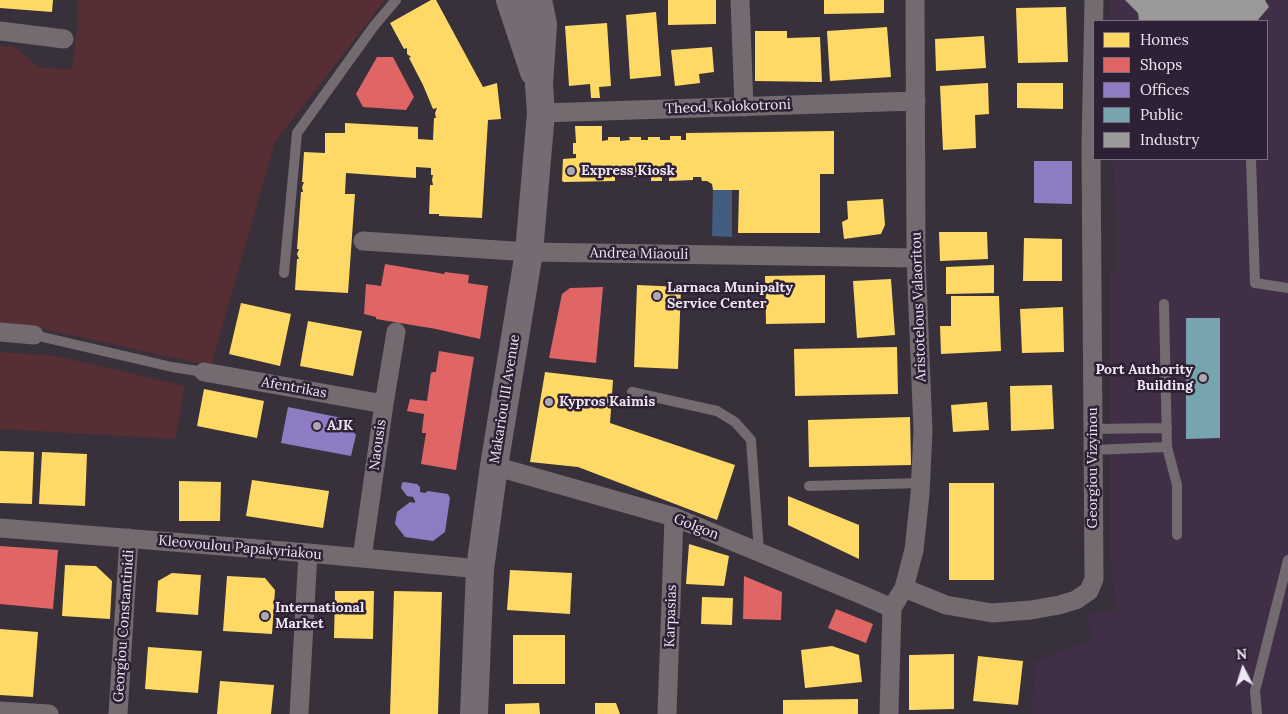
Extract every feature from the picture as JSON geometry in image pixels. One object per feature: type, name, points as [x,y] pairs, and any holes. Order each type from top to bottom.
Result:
[{"type":"main road","name":"Makariou III Avenue","points":[[510,0],[539,85]]},
{"type":"main road","name":"Makariou III Avenue","points":[[474,714],[480,569],[494,466],[528,252],[541,113],[539,85],[543,24],[538,0]]},
{"type":"street","points":[[740,0],[744,107]]},
{"type":"street","name":"Aristotelous Valaoritou","points":[[892,608],[904,588],[914,550],[923,431],[916,258],[915,0]]},
{"type":"street","name":"Georgiou Vizyinou","points":[[1094,0],[1094,20]]},
{"type":"street","points":[[0,31],[64,39]]},
{"type":"street","name":"Theod. Kolokotroni","points":[[541,113],[916,100]]},
{"type":"street","name":"Georgiou Vizyinou","points":[[904,588],[946,605],[992,613],[1031,610],[1059,605],[1076,600],[1089,591],[1094,579],[1093,146]]},
{"type":"street","name":"Andrea Miaouli","points":[[363,241],[528,252],[916,258]]},
{"type":"street","points":[[0,332],[34,335]]},
{"type":"street","name":"Naousis","points":[[362,558],[396,332]]},
{"type":"street","name":"Afentrikas","points":[[204,372],[384,404]]},
{"type":"street","name":"Golgon","points":[[494,466],[674,517],[892,608]]},
{"type":"street","name":"Karpasias","points":[[668,714],[674,517]]},
{"type":"street","name":"Kleovoulou Papakyriakou","points":[[0,528],[480,569]]},
{"type":"street","name":"Georgiou Constantinidi","points":[[118,714],[129,538]]},
{"type":"street","points":[[300,714],[308,553]]},
{"type":"street","points":[[889,714],[892,608]]},
{"type":"street","points":[[0,712],[49,714]]},
{"type":"lane","points":[[284,273],[297,133],[374,26],[396,0]]},
{"type":"lane","points":[[1251,160],[1255,283],[1288,288]]},
{"type":"lane","points":[[1164,304],[1167,447],[1178,485],[1177,535]]},
{"type":"lane","points":[[34,335],[172,367],[204,372]]},
{"type":"lane","points":[[632,392],[717,411],[735,422],[752,440],[759,552]]},
{"type":"lane","points":[[1093,429],[1167,428]]},
{"type":"lane","points":[[1093,450],[1167,447]]},
{"type":"lane","points":[[809,486],[920,483]]},
{"type":"lane","points":[[1257,714],[1255,691],[1288,560]]},
{"type":"shaded area","points":[[78,0],[385,0],[275,142],[211,366],[40,328],[0,325],[0,46],[15,47],[39,68],[72,69],[78,23]]},
{"type":"shaded area","points":[[1110,0],[1288,0],[1288,714],[1032,714],[1035,661],[1092,640],[1088,614],[1116,611],[1110,556],[1110,272],[1117,271],[1117,218],[1112,160],[1268,160],[1268,20],[1110,20]]},
{"type":"shaded area","points":[[0,352],[57,356],[185,386],[175,439],[0,429]]},
{"type":"water","points":[[713,190],[732,190],[732,237],[712,236]]},
{"type":"building: Homes","points":[[0,0],[53,0],[52,12],[0,8]]},
{"type":"building: Homes","points":[[431,0],[436,0],[483,87],[497,83],[501,119],[488,120],[482,218],[429,214],[430,185],[433,185],[431,168],[416,167],[416,178],[346,173],[345,194],[355,194],[348,293],[295,290],[297,259],[299,259],[297,254],[299,249],[297,249],[301,192],[303,192],[304,182],[302,182],[304,152],[325,153],[325,133],[345,133],[345,123],[418,127],[418,139],[433,140],[434,118],[436,118],[437,108],[433,109],[409,58],[411,57],[407,54],[407,48],[404,49],[390,23]]},
{"type":"building: Homes","points":[[668,0],[716,0],[716,24],[668,25]]},
{"type":"building: Homes","points":[[824,0],[884,0],[884,13],[824,14]]},
{"type":"building: Homes","points":[[1066,7],[1068,62],[1018,63],[1016,8]]},
{"type":"building: Homes","points":[[656,12],[661,76],[630,79],[626,15]]},
{"type":"building: Homes","points":[[607,23],[611,86],[599,87],[600,98],[591,98],[590,84],[569,86],[565,26]]},
{"type":"building: Homes","points":[[887,27],[891,77],[830,81],[827,31]]},
{"type":"building: Homes","points":[[755,31],[787,31],[787,38],[820,37],[822,82],[755,81]]},
{"type":"building: Homes","points":[[984,36],[986,68],[936,71],[935,39]]},
{"type":"building: Homes","points":[[712,47],[714,72],[699,74],[700,83],[675,86],[671,50]]},
{"type":"building: Homes","points":[[988,83],[989,114],[975,115],[976,148],[943,150],[940,86]]},
{"type":"building: Homes","points":[[1017,83],[1063,83],[1063,109],[1017,108]]},
{"type":"building: Homes","points":[[575,126],[602,126],[602,141],[608,140],[608,137],[620,137],[620,141],[630,140],[629,137],[641,137],[641,140],[648,140],[648,137],[660,137],[660,140],[670,140],[670,136],[681,136],[681,140],[686,140],[686,133],[834,131],[834,174],[820,174],[820,233],[738,233],[739,190],[713,190],[712,184],[702,181],[701,177],[693,177],[693,180],[669,181],[669,176],[662,176],[662,181],[651,181],[651,175],[644,174],[644,177],[615,177],[615,181],[564,182],[562,181],[563,159],[576,158],[576,154],[573,154],[573,143],[576,143]]},
{"type":"building: Homes","points":[[883,199],[885,225],[881,234],[844,239],[842,222],[848,219],[847,201]]},
{"type":"building: Homes","points":[[939,232],[987,232],[988,259],[940,261]]},
{"type":"building: Homes","points":[[1024,238],[1062,239],[1062,281],[1023,281]]},
{"type":"building: Homes","points":[[994,265],[994,293],[946,294],[946,267]]},
{"type":"building: Homes","points":[[825,275],[825,323],[766,324],[765,276]]},
{"type":"building: Homes","points":[[891,279],[895,335],[857,338],[853,281]]},
{"type":"building: Homes","points":[[637,285],[681,287],[678,369],[634,367]]},
{"type":"building: Homes","points":[[951,296],[999,296],[1001,351],[941,354],[940,326],[951,326]]},
{"type":"building: Homes","points":[[241,303],[291,314],[280,366],[229,354]]},
{"type":"building: Homes","points":[[1063,307],[1064,352],[1022,353],[1020,309]]},
{"type":"building: Homes","points":[[308,321],[362,331],[353,376],[300,366]]},
{"type":"building: Homes","points":[[897,347],[898,394],[795,396],[794,349]]},
{"type":"building: Homes","points":[[545,372],[613,380],[610,423],[735,465],[717,520],[578,467],[530,462]]},
{"type":"building: Homes","points":[[1052,385],[1054,429],[1011,431],[1010,386]]},
{"type":"building: Homes","points":[[204,389],[264,401],[257,438],[197,426]]},
{"type":"building: Homes","points":[[987,402],[989,430],[953,432],[951,405]]},
{"type":"building: Homes","points":[[910,417],[911,465],[809,467],[808,420]]},
{"type":"building: Homes","points":[[0,451],[34,452],[32,504],[0,503]]},
{"type":"building: Homes","points":[[42,452],[87,454],[85,506],[39,504]]},
{"type":"building: Homes","points":[[252,480],[329,491],[323,528],[246,516]]},
{"type":"building: Homes","points":[[179,481],[221,482],[220,521],[179,521]]},
{"type":"building: Homes","points":[[949,483],[994,483],[994,580],[949,580]]},
{"type":"building: Homes","points":[[788,496],[859,525],[859,559],[788,525]]},
{"type":"building: Homes","points":[[689,544],[729,556],[724,586],[686,584]]},
{"type":"building: Homes","points":[[65,565],[96,566],[112,581],[110,619],[62,616]]},
{"type":"building: Homes","points":[[510,570],[572,573],[570,614],[507,610]]},
{"type":"building: Homes","points":[[172,573],[201,575],[198,615],[156,612],[158,581]]},
{"type":"building: Homes","points":[[227,576],[265,578],[275,590],[272,634],[223,631]]},
{"type":"building: Homes","points":[[335,591],[374,591],[373,639],[334,638]]},
{"type":"building: Homes","points":[[394,591],[442,592],[438,714],[390,714]]},
{"type":"building: Homes","points":[[702,597],[733,598],[732,625],[701,624]]},
{"type":"building: Homes","points":[[0,629],[38,632],[33,697],[0,695]]},
{"type":"building: Homes","points":[[513,635],[565,635],[565,684],[513,684]]},
{"type":"building: Homes","points":[[832,646],[859,655],[862,682],[805,688],[801,650]]},
{"type":"building: Homes","points":[[148,647],[202,651],[198,693],[145,689]]},
{"type":"building: Homes","points":[[954,654],[954,709],[909,710],[909,655]]},
{"type":"building: Homes","points":[[978,656],[1023,661],[1018,705],[973,701]]},
{"type":"building: Homes","points":[[220,681],[274,685],[271,714],[217,714]]},
{"type":"building: Homes","points":[[858,699],[858,714],[783,714],[783,700]]},
{"type":"building: Homes","points":[[539,703],[540,714],[505,714],[505,704]]},
{"type":"building: Homes","points":[[595,703],[616,703],[620,714],[595,714]]},
{"type":"building: Shops","points":[[377,57],[393,57],[414,97],[406,110],[363,107],[356,94]]},
{"type":"building: Shops","points":[[385,264],[444,274],[445,272],[469,275],[468,283],[488,286],[480,339],[436,329],[376,319],[376,317],[364,314],[366,284],[381,286]]},
{"type":"building: Shops","points":[[603,287],[596,363],[549,358],[562,294],[570,288]]},
{"type":"building: Shops","points":[[439,351],[474,357],[456,470],[421,464],[426,433],[422,433],[424,414],[407,411],[410,399],[427,401],[431,373],[436,372]]},
{"type":"building: Shops","points":[[0,546],[58,550],[53,609],[0,604]]},
{"type":"building: Shops","points":[[744,576],[782,592],[781,620],[743,619]]},
{"type":"building: Shops","points":[[836,609],[873,624],[866,643],[828,628]]},
{"type":"building: Offices","points":[[1034,161],[1072,161],[1072,204],[1034,203]]},
{"type":"building: Offices","name":"AJK","points":[[288,407],[342,418],[356,435],[351,456],[281,443]]},
{"type":"building: Offices","points":[[404,482],[417,484],[420,487],[420,492],[425,493],[428,491],[448,494],[450,498],[445,532],[433,541],[405,537],[395,524],[397,512],[410,502],[415,503],[413,497],[407,496],[401,488]]},
{"type":"building: Public","name":"Port Authority Building","points":[[1186,318],[1220,318],[1220,438],[1186,439]]},
{"type":"building: Industry","points":[[1125,0],[1265,0],[1269,7],[1258,20],[1139,20],[1138,13]]},
{"type":"place","name":"Express Kiosk","points":[[571,171]]},
{"type":"place","name":"Larnaca Munipalty Service Center","points":[[657,296]]},
{"type":"place","name":"Port Authority Building","points":[[1203,378]]},
{"type":"place","name":"Kypros Kaimis","points":[[549,402]]},
{"type":"place","name":"AJK","points":[[317,426]]},
{"type":"place","name":"International Market","points":[[265,616]]}]
